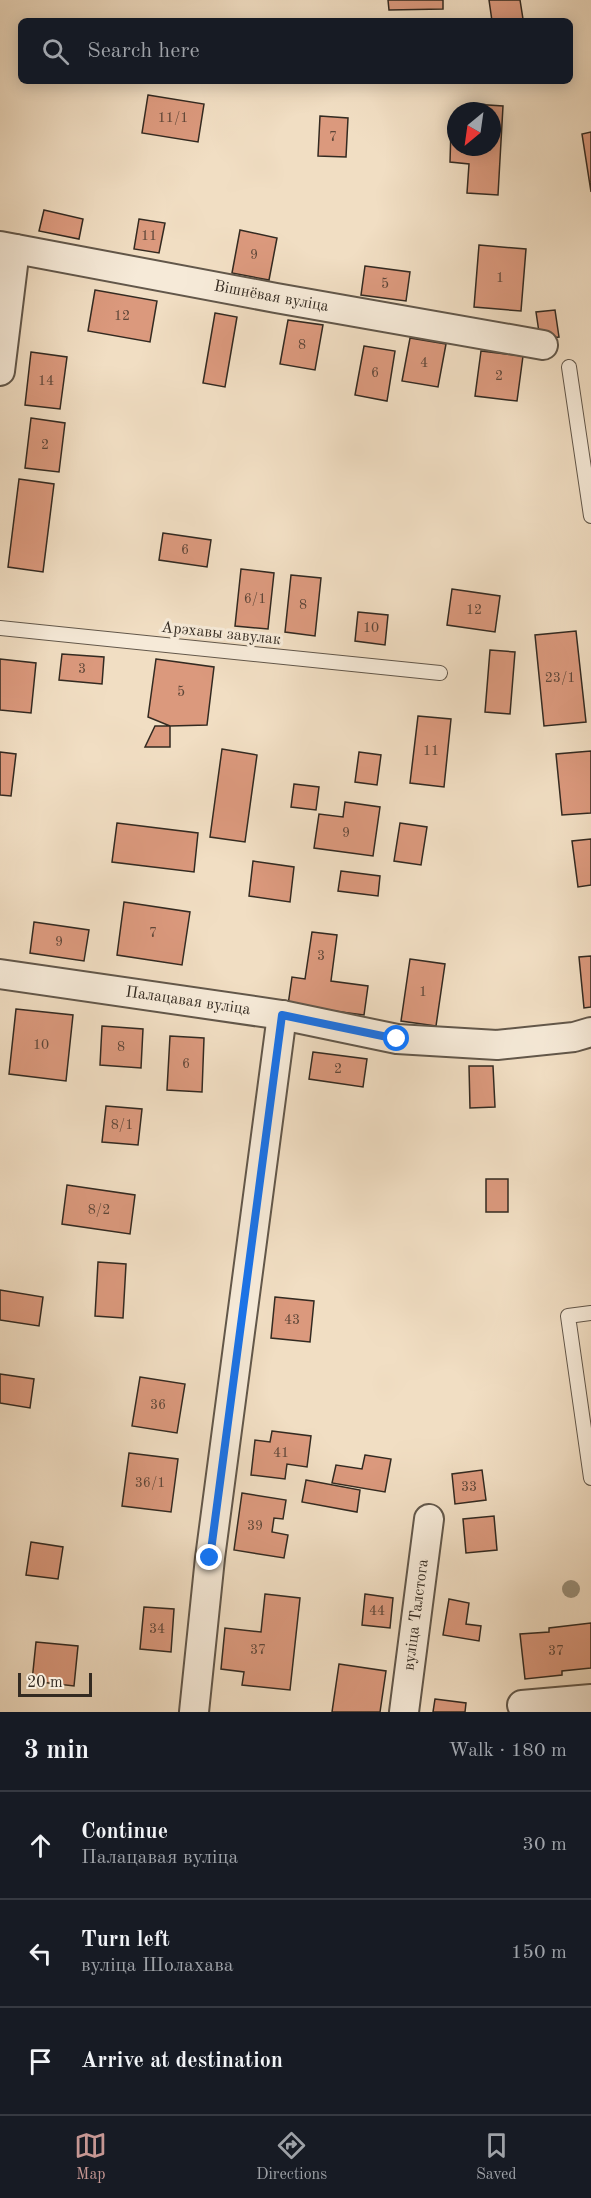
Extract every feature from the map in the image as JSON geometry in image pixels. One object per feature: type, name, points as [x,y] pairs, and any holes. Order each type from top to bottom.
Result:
[{"type":"street","name":"Вішнёвая вуліца","points":[[8,247],[276,298],[543,345]]},
{"type":"street","points":[[0,371],[8,247]]},
{"type":"street","name":"Палацавая вуліца","points":[[0,974],[282,1015],[397,1039],[486,1044],[574,1037],[591,1032]]},
{"type":"street","points":[[194,1712],[210,1558],[282,1015]]},
{"type":"street","name":"вуліца Талстога","points":[[404,1712],[429,1520]]},
{"type":"street","points":[[522,1705],[591,1699]]},
{"type":"lane","points":[[569,367],[586,446],[591,516]]},
{"type":"lane","name":"Арэхавы завулак","points":[[0,628],[440,673]]},
{"type":"lane","points":[[591,1313],[568,1316],[591,1478]]},
{"type":"building","points":[[388,0],[443,0],[443,9],[389,10]]},
{"type":"building","points":[[489,0],[520,0],[523,18],[492,18]]},
{"type":"building","points":[[148,95],[204,104],[198,142],[142,133]]},
{"type":"building","points":[[501,106],[503,106],[501,142]]},
{"type":"building","points":[[320,116],[348,118],[346,157],[318,156]]},
{"type":"building","points":[[591,132],[591,192],[582,134]]},
{"type":"building","points":[[450,156],[500,156],[498,195],[467,193],[469,164],[450,162]]},
{"type":"building","points":[[44,210],[83,219],[79,239],[39,231]]},
{"type":"building","points":[[139,219],[165,223],[159,253],[134,249]]},
{"type":"building","points":[[240,230],[277,238],[269,280],[232,273]]},
{"type":"building","points":[[479,245],[526,249],[521,311],[474,307]]},
{"type":"building","points":[[365,266],[410,272],[406,301],[361,295]]},
{"type":"building","points":[[95,290],[157,301],[150,342],[88,331]]},
{"type":"building","points":[[555,310],[559,337],[540,339],[536,312]]},
{"type":"building","points":[[215,313],[237,317],[225,387],[203,383]]},
{"type":"building","points":[[288,320],[323,325],[315,370],[280,364]]},
{"type":"building","points":[[410,338],[446,344],[438,387],[402,381]]},
{"type":"building","points":[[364,346],[395,351],[387,401],[355,395]]},
{"type":"building","points":[[481,351],[523,356],[517,401],[475,396]]},
{"type":"building","points":[[31,352],[67,357],[60,409],[25,405]]},
{"type":"building","points":[[31,418],[65,423],[59,472],[25,468]]},
{"type":"building","points":[[19,479],[54,484],[43,572],[8,567]]},
{"type":"building","points":[[163,533],[211,540],[207,567],[159,560]]},
{"type":"building","points":[[241,569],[274,573],[268,629],[235,626]]},
{"type":"building","points":[[291,575],[321,578],[315,636],[285,632]]},
{"type":"building","points":[[452,589],[500,596],[495,632],[447,625]]},
{"type":"building","points":[[358,612],[388,615],[385,645],[355,641]]},
{"type":"building","points":[[576,631],[586,722],[544,726],[535,635]]},
{"type":"building","points":[[490,650],[515,652],[510,714],[485,712]]},
{"type":"building","points":[[62,654],[104,657],[102,684],[59,680]]},
{"type":"building","points":[[0,659],[36,663],[31,713],[0,710]]},
{"type":"building","points":[[156,659],[214,667],[207,725],[170,726],[148,717]]},
{"type":"building","points":[[418,716],[451,719],[444,787],[410,783]]},
{"type":"building","points":[[155,726],[170,726],[170,747],[145,747]]},
{"type":"building","points":[[222,749],[257,755],[245,842],[210,837]]},
{"type":"building","points":[[591,751],[591,813],[562,815],[556,754]]},
{"type":"building","points":[[0,752],[16,754],[11,796],[0,795]]},
{"type":"building","points":[[359,752],[381,755],[377,785],[355,782]]},
{"type":"building","points":[[294,784],[319,787],[316,810],[291,807]]},
{"type":"building","points":[[345,802],[380,807],[373,856],[314,848],[319,814],[343,817]]},
{"type":"building","points":[[117,823],[198,833],[194,872],[112,862]]},
{"type":"building","points":[[400,823],[427,827],[421,865],[394,861]]},
{"type":"building","points":[[591,839],[591,885],[578,887],[572,841]]},
{"type":"building","points":[[253,861],[294,867],[290,902],[249,896]]},
{"type":"building","points":[[341,871],[380,876],[378,896],[338,891]]},
{"type":"building","points":[[124,902],[190,912],[182,965],[117,955]]},
{"type":"building","points":[[34,922],[89,930],[84,961],[30,953]]},
{"type":"building","points":[[312,932],[337,935],[331,981],[368,986],[364,1015],[288,1005],[292,977],[305,979]]},
{"type":"building","points":[[591,956],[591,1007],[584,1008],[579,957]]},
{"type":"building","points":[[410,959],[445,964],[436,1026],[401,1021]]},
{"type":"building","points":[[16,1009],[73,1015],[66,1081],[9,1074]]},
{"type":"building","points":[[102,1026],[143,1029],[141,1068],[100,1065]]},
{"type":"building","points":[[170,1036],[204,1038],[202,1092],[167,1090]]},
{"type":"building","points":[[313,1052],[367,1059],[363,1087],[309,1079]]},
{"type":"building","points":[[469,1066],[493,1066],[495,1107],[470,1108]]},
{"type":"building","points":[[106,1106],[142,1109],[138,1145],[102,1142]]},
{"type":"building","points":[[486,1179],[508,1179],[508,1212],[486,1212]]},
{"type":"building","points":[[67,1185],[135,1195],[130,1234],[62,1224]]},
{"type":"building","points":[[98,1262],[126,1264],[123,1318],[95,1316]]},
{"type":"building","points":[[0,1290],[43,1297],[39,1326],[0,1320]]},
{"type":"building","points":[[275,1297],[314,1301],[310,1342],[271,1338]]},
{"type":"building","points":[[0,1374],[34,1379],[30,1408],[0,1403]]},
{"type":"building","points":[[140,1377],[185,1384],[177,1433],[132,1426]]},
{"type":"building","points":[[272,1431],[311,1436],[307,1467],[287,1464],[285,1479],[251,1475],[255,1440],[270,1442]]},
{"type":"building","points":[[129,1453],[178,1459],[171,1512],[122,1506]]},
{"type":"building","points":[[365,1455],[391,1459],[385,1492],[332,1483],[336,1465],[362,1469]]},
{"type":"building","points":[[482,1470],[486,1500],[455,1504],[452,1474]]},
{"type":"building","points":[[306,1480],[360,1490],[357,1512],[302,1502]]},
{"type":"building","points":[[242,1493],[286,1500],[283,1519],[274,1518],[272,1532],[288,1535],[284,1558],[234,1550]]},
{"type":"building","points":[[494,1516],[497,1550],[466,1553],[463,1519]]},
{"type":"building","points":[[31,1542],[63,1547],[58,1579],[26,1575]]},
{"type":"building","points":[[265,1594],[300,1598],[290,1690],[242,1685],[244,1672],[221,1669],[225,1628],[261,1632]]},
{"type":"building","points":[[365,1594],[393,1598],[390,1628],[362,1625]]},
{"type":"building","points":[[449,1599],[469,1603],[466,1624],[481,1626],[479,1641],[443,1635]]},
{"type":"building","points":[[144,1607],[174,1609],[171,1652],[140,1649]]},
{"type":"building","points":[[591,1623],[591,1668],[562,1671],[562,1675],[525,1679],[520,1634],[549,1632],[549,1628]]},
{"type":"building","points":[[36,1642],[78,1646],[74,1686],[32,1681]]},
{"type":"building","points":[[339,1664],[386,1671],[380,1712],[332,1712]]},
{"type":"building","points":[[435,1699],[466,1703],[465,1712],[433,1712]]},
{"type":"route","points":[[210,1558],[282,1015],[397,1039]]}]
